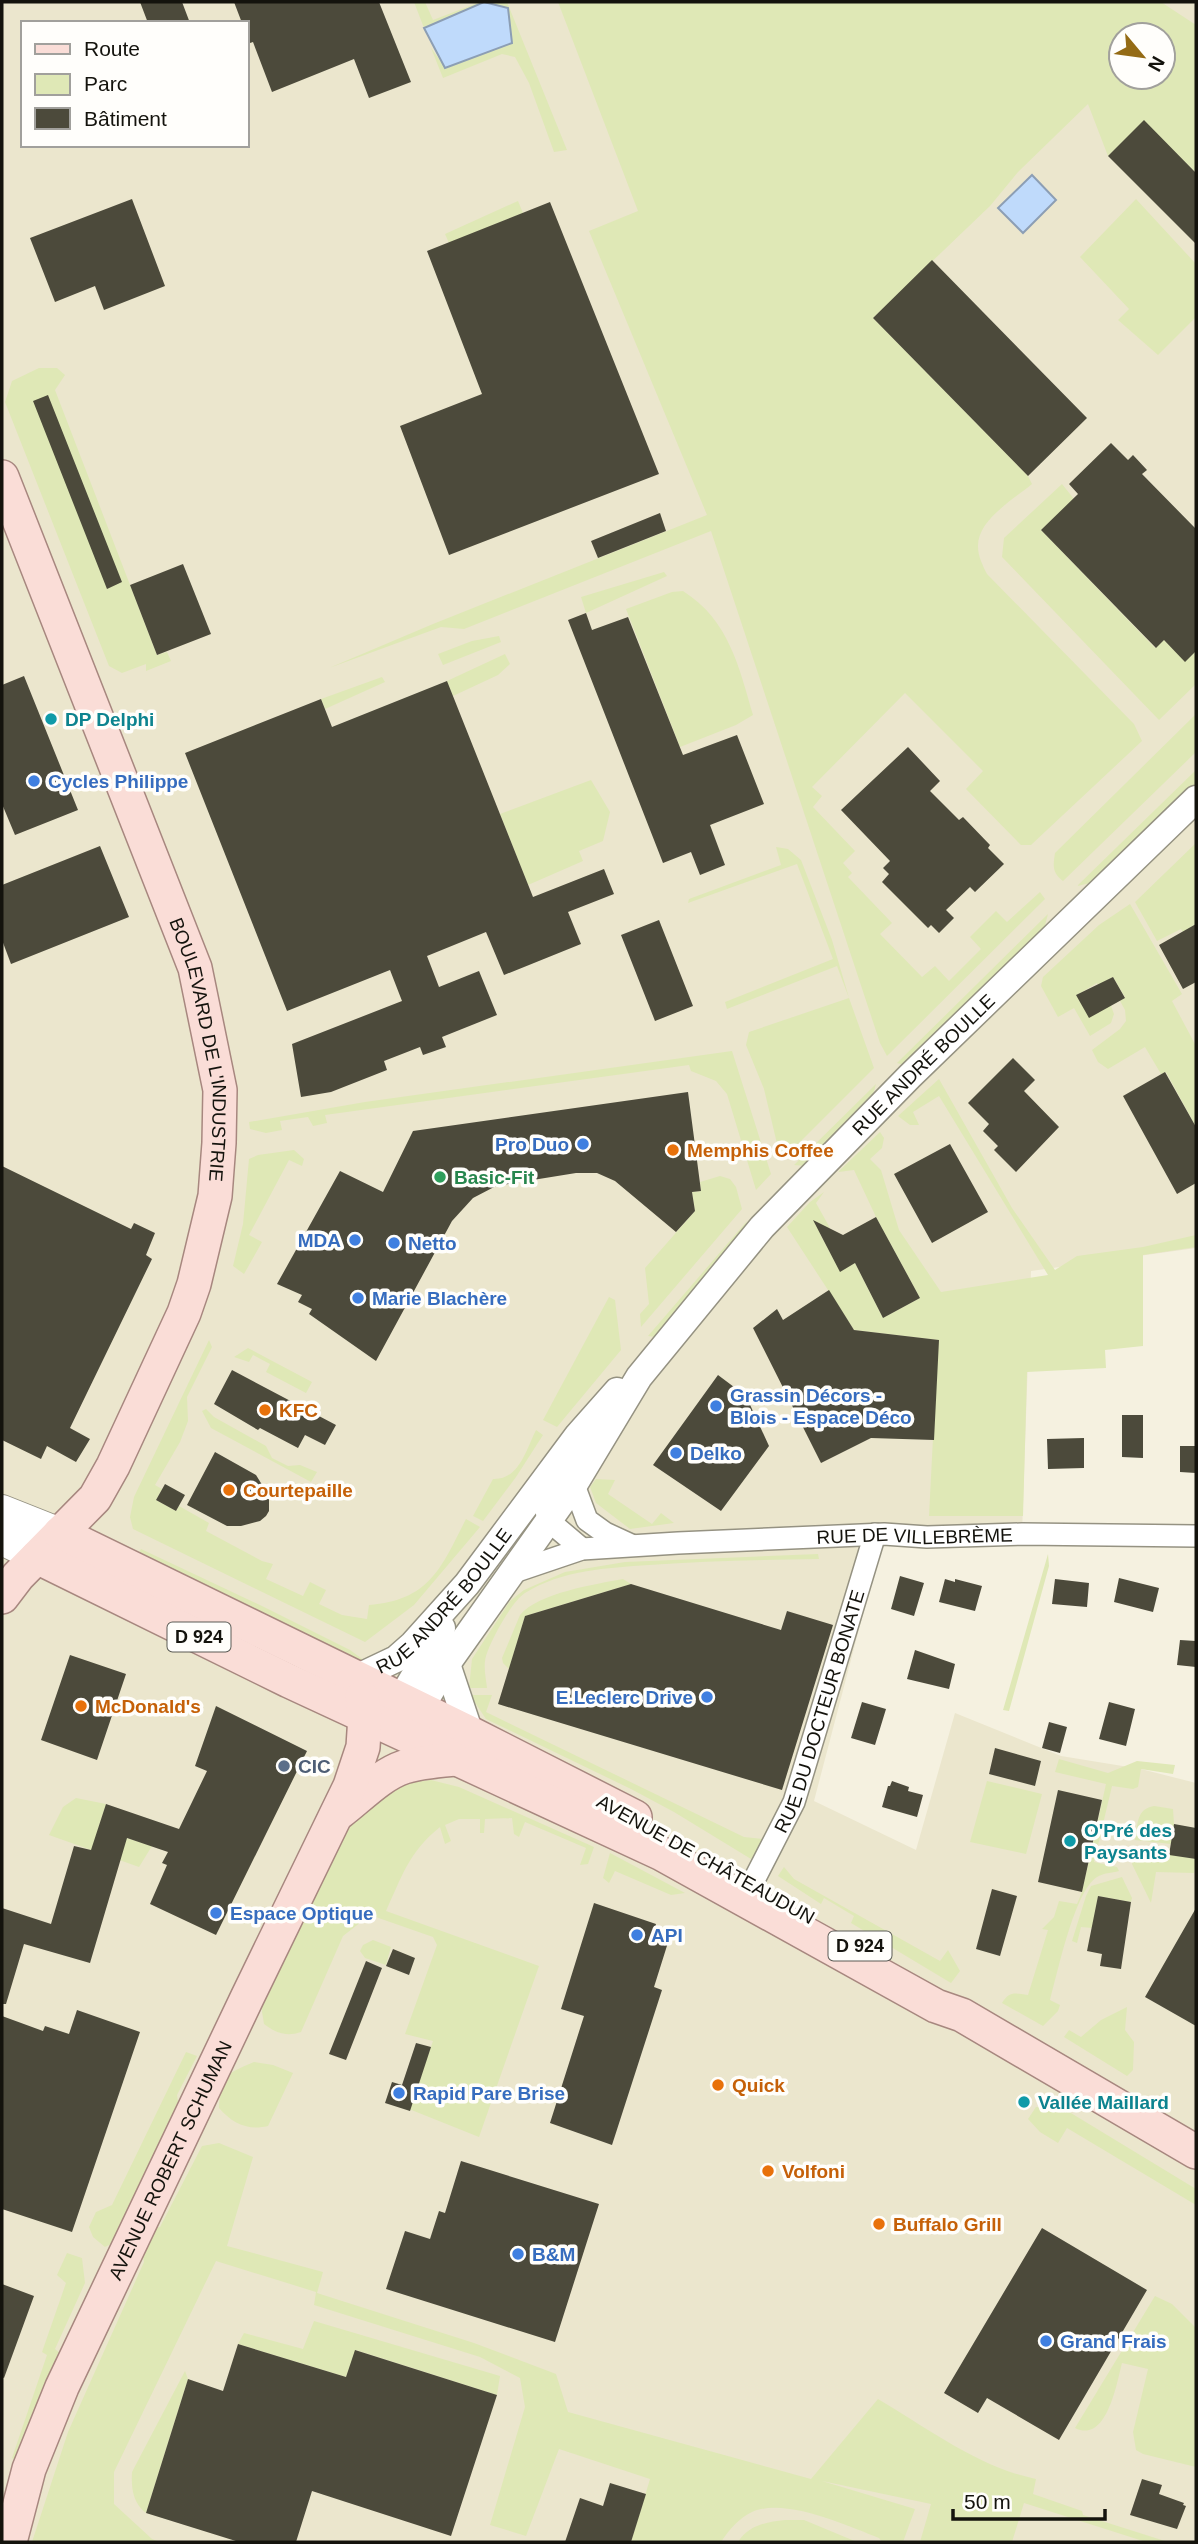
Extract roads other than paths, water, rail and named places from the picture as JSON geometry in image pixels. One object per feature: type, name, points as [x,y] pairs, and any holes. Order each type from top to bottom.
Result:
[{"type":"main road","name":"BOULEVARD DE L'INDUSTRIE","points":[[2,477],[195,968],[220,1090],[215,1196],[194,1284],[184,1313],[113,1466],[91,1506],[60,1533],[2,1595]]},
{"type":"main road","name":"D 924","points":[[2,1510],[60,1533],[356,1678]]},
{"type":"main road","name":"AVENUE DE CHÂTEAUDUN","points":[[2,1540],[395,1717],[671,1836],[942,1996],[962,2015]]},
{"type":"main road","name":"AVENUE ROBERT SCHUMAN","points":[[10,2542],[29,2469],[62,2387],[350,1786],[363,1746],[395,1717],[356,1678]]},
{"type":"main road","name":"AVENUE DE CHÂTEAUDUN","points":[[462,1746],[936,2006],[962,2015]]},
{"type":"main road","points":[[333,1818],[375,1784],[396,1771],[462,1746]]},
{"type":"main road","name":"D 924","points":[[962,2015],[1196,2152]]},
{"type":"street","name":"RUE ANDRÉ BOULLE","points":[[356,1678],[396,1659],[413,1644],[467,1584],[574,1485],[639,1377],[762,1227],[899,1087],[1196,799]]},
{"type":"street","name":"RUE ANDRÉ BOULLE","points":[[395,1717],[447,1664],[511,1573],[543,1513],[578,1435],[614,1393],[639,1377]]},
{"type":"street","points":[[574,1485],[587,1520]]},
{"type":"street","points":[[543,1513],[582,1549]]},
{"type":"street","name":"RUE DE VILLEBRÈME","points":[[543,1513],[587,1520],[606,1533],[633,1545]]},
{"type":"street","name":"RUE DE VILLEBRÈME","points":[[511,1573],[582,1549],[633,1545],[875,1535],[1196,1536]]},
{"type":"street","name":"RUE DU DOCTEUR BONATE","points":[[753,1882],[794,1802],[875,1535]]},
{"type":"street","points":[[395,1717],[467,1584]]},
{"type":"street","points":[[447,1664],[462,1746]]},
{"type":"water","points":[[484,2],[508,8],[512,43],[445,68],[424,28]]},
{"type":"water","points":[[1032,175],[1056,200],[1023,233],[998,208]]},
{"type":"place","name":"DP Delphi","points":[[51,719]]},
{"type":"place","name":"Cycles Philippe","points":[[34,781]]},
{"type":"place","name":"Pro Duo","points":[[583,1144]]},
{"type":"place","name":"Memphis Coffee","points":[[673,1150]]},
{"type":"place","name":"Basic-Fit","points":[[440,1177]]},
{"type":"place","name":"MDA","points":[[355,1240]]},
{"type":"place","name":"Netto","points":[[394,1243]]},
{"type":"place","name":"Marie Blachère","points":[[358,1298]]},
{"type":"place","name":"Grassin Décors - Blois - Espace Déco","points":[[716,1406]]},
{"type":"place","name":"KFC","points":[[265,1410]]},
{"type":"place","name":"Delko","points":[[676,1453]]},
{"type":"place","name":"Courtepaille","points":[[229,1490]]},
{"type":"place","name":"E.Leclerc Drive","points":[[707,1697]]},
{"type":"place","name":"McDonald's","points":[[81,1706]]},
{"type":"place","name":"CIC","points":[[284,1766]]},
{"type":"place","name":"O'Pré des Paysants","points":[[1070,1841]]},
{"type":"place","name":"Espace Optique","points":[[216,1913]]},
{"type":"place","name":"API","points":[[637,1935]]},
{"type":"place","name":"Quick","points":[[718,2085]]},
{"type":"place","name":"Rapid Pare Brise","points":[[399,2093]]},
{"type":"place","name":"Vallée Maillard","points":[[1024,2102]]},
{"type":"place","name":"Volfoni","points":[[768,2171]]},
{"type":"place","name":"Buffalo Grill","points":[[879,2224]]},
{"type":"place","name":"B&M","points":[[518,2254]]},
{"type":"place","name":"Grand Frais","points":[[1046,2341]]}]
